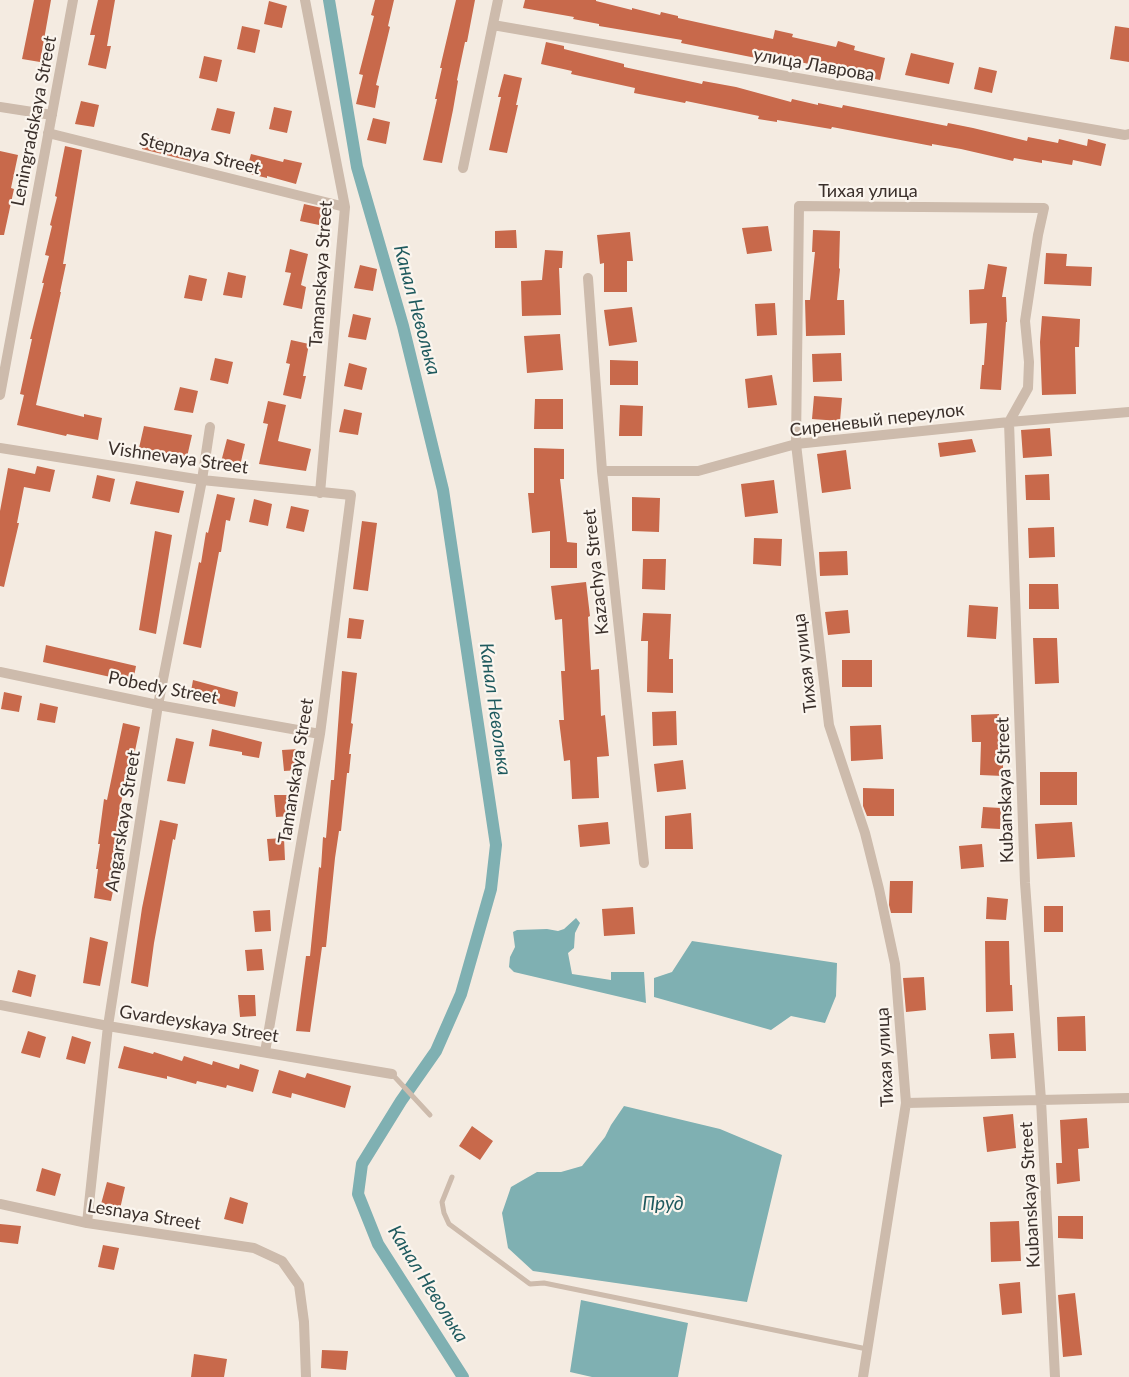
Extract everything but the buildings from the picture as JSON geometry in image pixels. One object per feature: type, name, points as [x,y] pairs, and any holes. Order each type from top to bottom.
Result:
[{"type":"street","name":"Leningradskaya Street","points":[[0,395],[73,0]]},
{"type":"street","name":"Tamanskaya Street","points":[[305,0],[345,207],[320,493]]},
{"type":"street","points":[[463,168],[498,0]]},
{"type":"street","name":"улица Лаврова","points":[[493,25],[1125,136],[1129,134]]},
{"type":"street","points":[[0,106],[52,115]]},
{"type":"street","name":"Stepnaya Street","points":[[48,133],[345,207]]},
{"type":"street","name":"Тихая улица","points":[[863,1377],[906,1103],[895,964],[865,833],[829,725],[796,444],[799,206],[1044,208],[1025,321],[1029,362],[1028,388],[1009,422]]},
{"type":"street","name":"Kazachya Street","points":[[588,278],[602,472],[644,863]]},
{"type":"street","name":"Сиреневый переулок","points":[[602,472],[698,471],[796,444],[1009,422],[1129,412]]},
{"type":"street","name":"Kubanskaya Street","points":[[1009,422],[1025,883],[1041,1100],[1055,1377]]},
{"type":"street","name":"Angarskaya Street","points":[[87,1223],[108,1026],[158,704],[202,480],[210,427]]},
{"type":"street","name":"Vishnevaya Street","points":[[0,448],[202,480],[351,495]]},
{"type":"street","name":"Tamanskaya Street","points":[[266,1052],[320,734],[351,495]]},
{"type":"street","name":"Pobedy Street","points":[[0,672],[320,734]]},
{"type":"street","name":"Gvardeyskaya Street","points":[[0,1006],[392,1074]]},
{"type":"street","points":[[906,1103],[1129,1098]]},
{"type":"street","name":"Lesnaya Street","points":[[0,1204],[87,1223],[254,1248],[282,1261],[299,1285],[304,1322],[306,1377]]},
{"type":"lane","points":[[392,1074],[430,1114]]},
{"type":"lane","points":[[452,1177],[442,1202],[449,1224],[530,1284],[544,1283],[867,1349]]},
{"type":"water","points":[[576,918],[580,923],[575,933],[574,948],[568,953],[572,974],[611,980],[611,972],[644,972],[646,1003],[514,972],[509,967],[510,957],[515,947],[513,932],[517,930],[547,929],[558,931],[564,929]]},
{"type":"water","points":[[692,941],[837,963],[836,996],[825,1023],[791,1016],[771,1030],[654,997],[654,978],[672,972]]},
{"type":"water","name":"Пруд","points":[[624,1106],[720,1129],[782,1155],[747,1302],[533,1271],[508,1248],[502,1213],[511,1187],[537,1172],[561,1172],[582,1166],[605,1137]]},
{"type":"water","points":[[581,1300],[688,1323],[678,1377],[592,1377],[570,1372]]},
{"type":"waterway","name":"Канал Неволька","points":[[329,0],[357,167],[403,326],[443,490],[496,845],[491,889],[461,994],[436,1051],[401,1101],[362,1164],[358,1194],[378,1244],[463,1377]]}]
